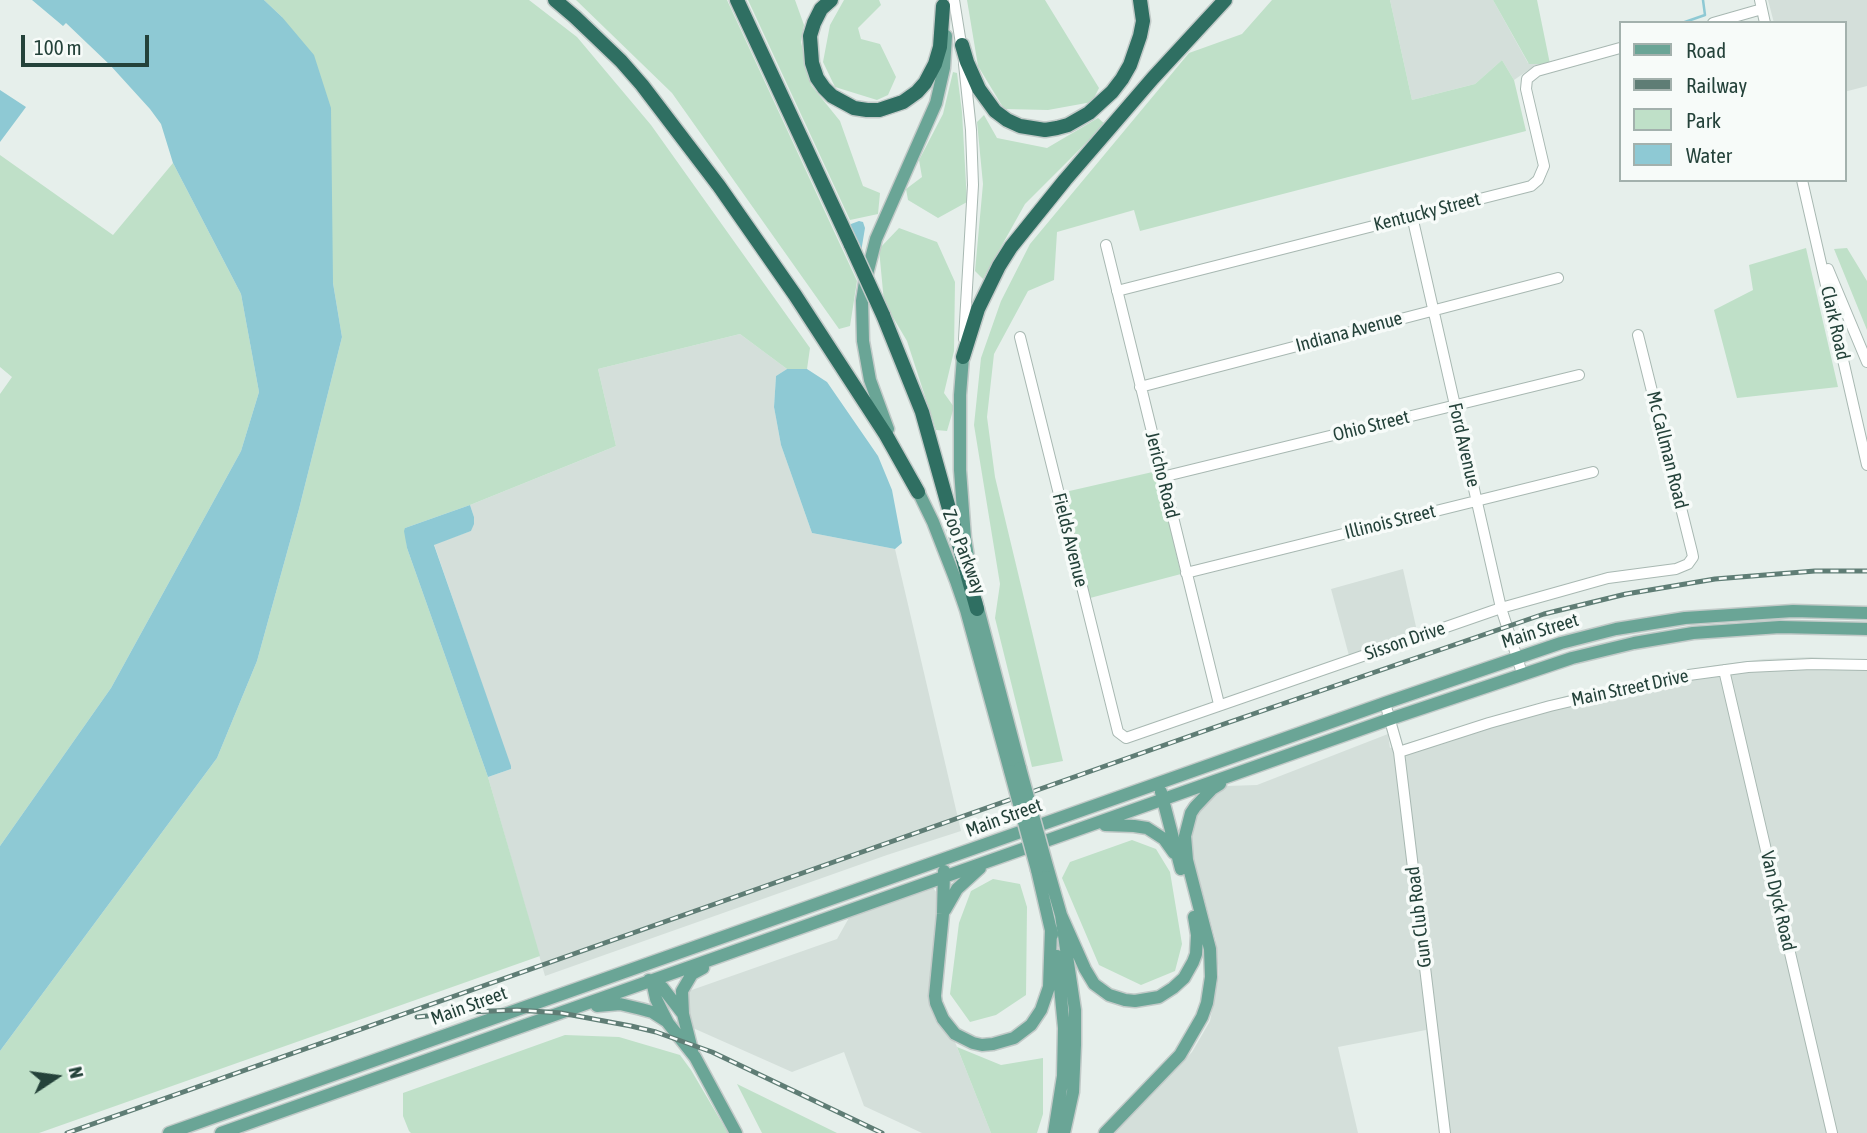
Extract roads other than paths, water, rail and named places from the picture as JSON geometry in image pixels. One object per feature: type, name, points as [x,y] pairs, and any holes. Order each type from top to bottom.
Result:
[{"type":"highway","points":[[555,0],[628,69],[719,186],[825,341],[886,435],[918,492]]},
{"type":"highway","points":[[737,0],[883,315],[922,412],[977,609]]},
{"type":"highway","points":[[831,0],[821,9],[810,36],[812,63],[817,78],[832,96],[854,108],[867,110],[879,110],[903,102],[925,83],[938,53],[946,2]]},
{"type":"highway","points":[[961,45],[973,76],[995,111],[1020,126],[1045,130],[1057,128],[1088,113],[1112,92],[1122,79],[1140,36],[1143,21],[1140,0]]},
{"type":"highway","points":[[963,357],[978,309],[1011,247],[1153,78],[1225,0]]},
{"type":"main road","name":"Zoo Parkway","points":[[946,2],[946,50],[940,89],[924,134],[874,245],[864,282],[863,341],[873,390],[883,418],[933,522],[956,581],[1015,769]]},
{"type":"main road","name":"Zoo Parkway","points":[[963,357],[960,470],[965,538],[977,609],[1042,868],[1061,915],[1075,1010],[1073,1092],[1064,1133]]},
{"type":"main road","name":"Main Street","points":[[169,1133],[1561,643],[1616,629],[1685,618],[1793,611],[1867,612]]},
{"type":"main road","name":"Main Street","points":[[221,1133],[1522,673],[1603,650],[1693,633],[1780,627],[1867,629]]},
{"type":"main road","points":[[1061,915],[1094,984],[1109,995],[1125,1000],[1143,1000],[1159,997],[1173,988],[1184,978],[1196,954],[1196,924],[1183,859],[1191,813],[1212,789],[1235,774]]},
{"type":"main road","points":[[1105,1133],[1180,1055],[1207,1003],[1211,977],[1210,949],[1162,782]]},
{"type":"main road","points":[[1092,825],[1119,824],[1147,828],[1164,839],[1183,859]]},
{"type":"main road","points":[[944,860],[936,1003],[943,1019],[955,1034],[972,1043],[993,1044],[1021,1034],[1037,1018],[1049,987],[1051,929]]},
{"type":"main road","points":[[943,914],[957,889],[986,862]]},
{"type":"main road","name":"Zoo Parkway","points":[[1042,868],[1056,954],[1064,1028],[1063,1076],[1054,1133]]},
{"type":"main road","points":[[695,1057],[682,1014],[682,991],[692,974],[722,956]]},
{"type":"main road","points":[[667,957],[652,981],[656,999],[668,1023],[695,1057],[736,1133]]},
{"type":"main road","points":[[620,974],[636,975],[662,987],[682,1014]]},
{"type":"main road","points":[[572,1009],[620,1004],[652,1012],[668,1023]]},
{"type":"main road","points":[[374,1061],[380,1077]]},
{"type":"street","name":"Zoo Parkway","points":[[946,2],[961,45],[971,130],[973,185],[963,357]]},
{"type":"street","points":[[1718,21],[1761,4]]},
{"type":"street","name":"Kentucky Street","points":[[1117,290],[1531,186],[1538,180],[1544,166],[1526,89],[1527,79],[1537,71],[1618,49]]},
{"type":"street","name":"Clark Road","points":[[1802,182],[1867,465]]},
{"type":"street","name":"Ford Avenue","points":[[1412,216],[1501,608],[1522,673]]},
{"type":"street","name":"Jericho Road","points":[[1106,245],[1219,705]]},
{"type":"street","points":[[1818,245],[1867,362]]},
{"type":"street","name":"Indiana Avenue","points":[[1140,387],[1558,278]]},
{"type":"street","name":"Mc Callman Road","points":[[1637,335],[1692,552],[1693,557],[1688,565]]},
{"type":"street","name":"Fields Avenue","points":[[1020,337],[1118,732],[1126,738]]},
{"type":"street","name":"Ohio Street","points":[[1162,477],[1579,375]]},
{"type":"street","name":"Illinois Street","points":[[1186,573],[1593,472]]},
{"type":"street","name":"Sisson Drive","points":[[1126,738],[1501,608],[1608,578],[1688,565]]},
{"type":"street","name":"Main Street Drive","points":[[1399,752],[1550,706],[1674,677],[1724,670],[1812,664],[1867,666]]},
{"type":"street","name":"Van Dyck Road","points":[[1724,670],[1832,1133]]},
{"type":"street","name":"Gun Club Road","points":[[1385,704],[1399,752],[1445,1133]]},
{"type":"water","points":[[32,0],[264,0],[282,17],[314,55],[331,108],[333,283],[342,337],[257,661],[217,758],[0,1051],[0,846],[111,688],[241,451],[259,392],[241,294],[173,163],[161,124],[110,65],[66,23],[63,26]]},
{"type":"water","points":[[0,90],[26,107],[0,142]]},
{"type":"water","points":[[859,221],[863,222],[865,228],[861,252],[850,227]]},
{"type":"water","points":[[787,369],[807,369],[827,382],[878,456],[892,490],[902,543],[895,549],[812,533],[781,445],[774,407],[776,376]]},
{"type":"water","points":[[470,505],[474,517],[471,531],[434,545],[511,766],[511,769],[488,777],[407,548],[404,531],[405,528]]},
{"type":"waterway","points":[[1688,21],[1705,15],[1703,0]]},
{"type":"railway","points":[[67,1133],[1224,724],[1544,614],[1626,594],[1715,579],[1815,571],[1867,571]]},
{"type":"railway","points":[[417,1017],[517,1010],[561,1013],[656,1032],[712,1052],[882,1133]]}]
